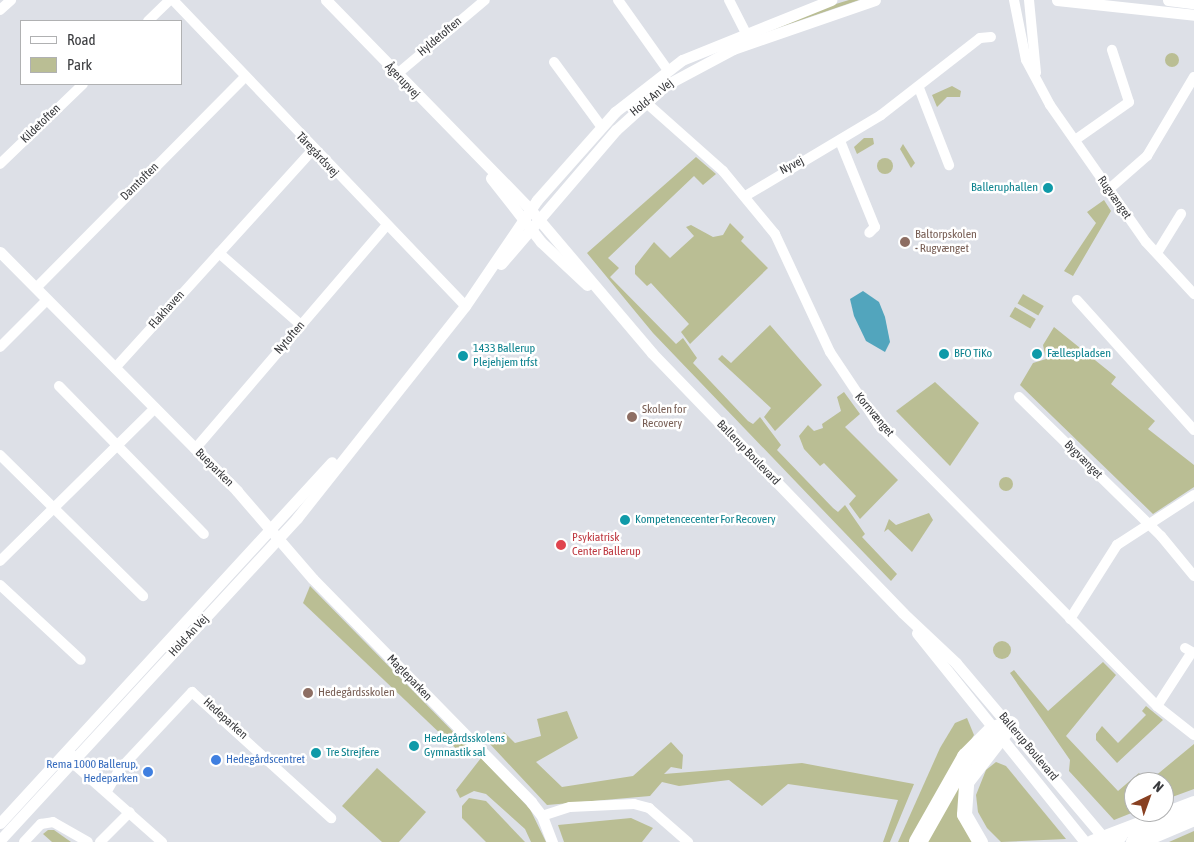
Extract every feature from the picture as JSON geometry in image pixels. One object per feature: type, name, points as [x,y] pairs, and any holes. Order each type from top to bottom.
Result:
[{"type":"highway","points":[[918,842],[956,771],[1010,725]]},
{"type":"highway","points":[[1103,842],[1194,817]]},
{"type":"main road","points":[[980,842],[964,814],[965,787],[976,764],[997,735]]},
{"type":"main road","points":[[1092,842],[1122,838],[1194,803]]},
{"type":"main road","points":[[1151,842],[1194,822]]},
{"type":"street","points":[[0,10],[11,0]]},
{"type":"street","points":[[149,20],[171,0]]},
{"type":"street","name":"Tåregårdsvej","points":[[171,0],[385,227],[465,306]]},
{"type":"street","name":"Ågerupvej","points":[[326,0],[478,161],[535,215]]},
{"type":"street","name":"Hyldetoften","points":[[396,75],[485,0]]},
{"type":"street","name":"Hold-An Vej","points":[[618,0],[668,69]]},
{"type":"street","points":[[730,0],[751,42]]},
{"type":"street","name":"Hold-An Vej","points":[[487,277],[532,230],[535,215],[599,128],[635,94],[668,69],[746,31],[831,0]]},
{"type":"street","name":"Hold-An Vej","points":[[0,840],[74,760],[275,534],[465,306],[487,277],[524,221],[535,215],[646,102],[692,68],[751,42],[875,0]]},
{"type":"street","name":"Rugvænget","points":[[1014,0],[1017,34],[1036,74],[1075,140],[1108,190],[1157,253],[1194,294]]},
{"type":"street","name":"Rugvænget","points":[[1029,0],[1036,74]]},
{"type":"street","points":[[1057,0],[1144,5],[1194,15]]},
{"type":"street","points":[[1168,0],[1194,3]]},
{"type":"street","name":"Nyvej","points":[[747,195],[769,178],[840,141],[919,88],[980,38],[991,37]]},
{"type":"street","points":[[1075,140],[1129,102],[1112,50]]},
{"type":"street","points":[[554,62],[599,128]]},
{"type":"street","name":"Damtoften","points":[[36,288],[245,77]]},
{"type":"street","points":[[1108,190],[1147,156],[1194,77]]},
{"type":"street","name":"Kildetoften","points":[[0,164],[82,85]]},
{"type":"street","points":[[919,88],[949,165]]},
{"type":"street","name":"Kornvænget","points":[[635,94],[747,195],[782,245],[830,352],[860,400],[1070,619],[1158,706],[1194,735]]},
{"type":"street","points":[[840,141],[875,228],[869,233]]},
{"type":"street","name":"Flakhaven","points":[[115,368],[313,150]]},
{"type":"street","name":"Ågerupvej","points":[[478,161],[532,230]]},
{"type":"street","points":[[1157,253],[1182,214]]},
{"type":"street","name":"Ballerup Boulevard","points":[[535,215],[596,291]]},
{"type":"street","name":"Nytoften","points":[[195,448],[385,227]]},
{"type":"street","name":"Ballerup Boulevard","points":[[532,230],[596,291],[903,613],[956,663],[1010,725],[1122,838]]},
{"type":"street","name":"Bueparken","points":[[0,252],[195,448],[275,534]]},
{"type":"street","points":[[219,253],[301,325]]},
{"type":"street","points":[[0,347],[47,300]]},
{"type":"street","points":[[1077,300],[1194,430]]},
{"type":"street","points":[[59,386],[204,534]]},
{"type":"street","name":"Bygvænget","points":[[1019,397],[1147,525],[1194,576]]},
{"type":"street","points":[[0,561],[155,408]]},
{"type":"street","points":[[0,455],[143,596]]},
{"type":"street","points":[[1070,619],[1117,545],[1194,495]]},
{"type":"street","name":"Hold-An Vej","points":[[0,823],[275,534]]},
{"type":"street","name":"Magleparken","points":[[275,534],[542,816],[552,842]]},
{"type":"street","points":[[0,585],[81,660]]},
{"type":"street","name":"Ballerup Boulevard","points":[[903,613],[997,735],[1086,842]]},
{"type":"street","points":[[1158,706],[1192,652],[1185,648]]},
{"type":"street","name":"Hedeparken","points":[[107,791],[118,770],[192,692],[331,818]]},
{"type":"street","points":[[65,753],[162,842]]},
{"type":"street","points":[[542,816],[570,807],[634,804],[649,808],[688,842]]},
{"type":"street","points":[[100,842],[130,812]]},
{"type":"street","points":[[24,842],[41,824],[52,822],[88,842]]},
{"type":"green space","points":[[849,0],[859,0],[766,32],[826,7]]},
{"type":"green space","points":[[1169,53],[1175,53],[1179,60],[1175,67],[1169,67],[1165,63],[1165,57]]},
{"type":"green space","points":[[952,86],[961,91],[960,97],[947,97],[937,107],[932,95]]},
{"type":"green space","points":[[864,138],[873,138],[874,144],[857,154],[854,147]]},
{"type":"green space","points":[[903,144],[915,163],[911,168],[900,149]]},
{"type":"green space","points":[[696,157],[716,174],[703,185],[694,176],[608,258],[619,268],[610,277],[676,344],[683,338],[697,358],[693,363],[748,421],[753,424],[760,417],[781,445],[777,450],[833,508],[838,512],[845,505],[865,534],[862,537],[897,574],[891,581],[653,333],[587,253]]},
{"type":"green space","points":[[882,158],[888,158],[893,163],[891,172],[882,174],[877,169],[877,163]]},
{"type":"green space","points":[[1104,200],[1111,211],[1073,276],[1064,271],[1096,223],[1087,212]]},
{"type":"green space","points":[[730,223],[744,237],[741,241],[768,268],[690,344],[681,332],[689,324],[651,283],[647,286],[635,274],[635,266],[654,242],[670,258],[694,236],[686,227],[691,225],[713,237],[723,235]]},
{"type":"green space","points":[[1023,294],[1044,306],[1038,316],[1018,304]]},
{"type":"green space","points":[[1015,307],[1036,319],[1030,329],[1010,317]]},
{"type":"green space","points":[[770,325],[822,385],[775,431],[764,417],[771,408],[718,359],[722,355],[731,363]]},
{"type":"green space","points":[[1054,327],[1116,377],[1111,384],[1155,421],[1148,429],[1194,465],[1194,487],[1153,514],[1020,385],[1033,363],[1046,359],[1043,345]]},
{"type":"green space","points":[[935,382],[979,423],[950,466],[896,411]]},
{"type":"green space","points":[[844,392],[860,414],[845,427],[898,480],[860,519],[849,504],[856,496],[824,463],[820,466],[804,449],[799,436],[808,425],[814,431],[823,428],[822,424],[841,411],[837,397]]},
{"type":"green space","points":[[1003,477],[1009,477],[1013,484],[1009,491],[1003,491],[999,487],[999,481]]},
{"type":"green space","points":[[929,513],[933,520],[912,552],[888,529],[884,532],[889,519],[896,525]]},
{"type":"green space","points":[[310,586],[473,752],[466,758],[303,603]]},
{"type":"green space","points":[[1002,641],[1008,644],[1011,650],[1008,656],[1002,659],[996,656],[993,650],[996,644]]},
{"type":"green space","points":[[1103,662],[1116,675],[1066,736],[1118,791],[1124,786],[1124,816],[1114,820],[1069,771],[1070,760],[1010,673],[1014,670],[1048,711]]},
{"type":"green space","points":[[1146,706],[1163,720],[1117,763],[1096,740],[1096,734],[1102,726],[1118,743],[1146,715],[1142,711]]},
{"type":"green space","points":[[567,711],[578,738],[536,762],[562,787],[633,776],[671,742],[683,755],[682,769],[671,767],[664,774],[802,763],[914,784],[890,842],[883,842],[898,800],[788,784],[762,806],[729,780],[679,786],[662,782],[650,796],[547,805],[489,743],[504,732],[515,743],[541,736],[537,719]]},
{"type":"green space","points":[[967,718],[974,735],[910,842],[898,842],[940,748],[955,723]]},
{"type":"green space","points":[[1194,744],[1194,789],[1174,796],[1174,772],[1160,772]]},
{"type":"green space","points":[[481,758],[530,809],[546,842],[531,842],[525,829],[486,794],[474,791],[460,798],[456,790]]},
{"type":"green space","points":[[996,762],[1006,766],[1066,839],[1001,842],[987,828],[978,812],[976,795],[986,770]]},
{"type":"green space","points":[[377,768],[426,812],[399,842],[382,842],[342,806]]},
{"type":"green space","points":[[964,773],[975,842],[923,842]]},
{"type":"green space","points":[[469,798],[486,801],[525,842],[486,842],[462,818],[462,806]]},
{"type":"green space","points":[[631,818],[653,828],[642,842],[564,842],[558,825]]},
{"type":"green space","points":[[48,830],[54,830],[71,842],[52,842],[43,834]]},
{"type":"green space","points":[[1194,831],[1194,842],[1169,842]]},
{"type":"water","points":[[863,291],[879,302],[885,317],[890,342],[885,352],[866,341],[854,316],[850,299]]},
{"type":"place","name":"Balleruphallen","points":[[1048,188]]},
{"type":"place","name":"Baltorpskolen - Rugvænget","points":[[905,242]]},
{"type":"place","name":"BFO TiKo","points":[[944,354]]},
{"type":"place","name":"Fællespladsen","points":[[1037,354]]},
{"type":"place","name":"1433 Ballerup Plejehjem trfst","points":[[463,356]]},
{"type":"place","name":"Skolen for Recovery","points":[[632,417]]},
{"type":"place","name":"Kompetencecenter For Recovery","points":[[625,520]]},
{"type":"place","name":"Psykiatrisk Center Ballerup","points":[[561,545]]},
{"type":"place","name":"Hedegårdsskolen","points":[[308,693]]},
{"type":"place","name":"Hedegårdsskolens Gymnastik sal","points":[[414,746]]},
{"type":"place","name":"Tre Strejfere","points":[[316,753]]},
{"type":"place","name":"Hedegårdscentret","points":[[216,760]]},
{"type":"place","name":"Rema 1000 Ballerup, Hedeparken","points":[[148,772]]}]
